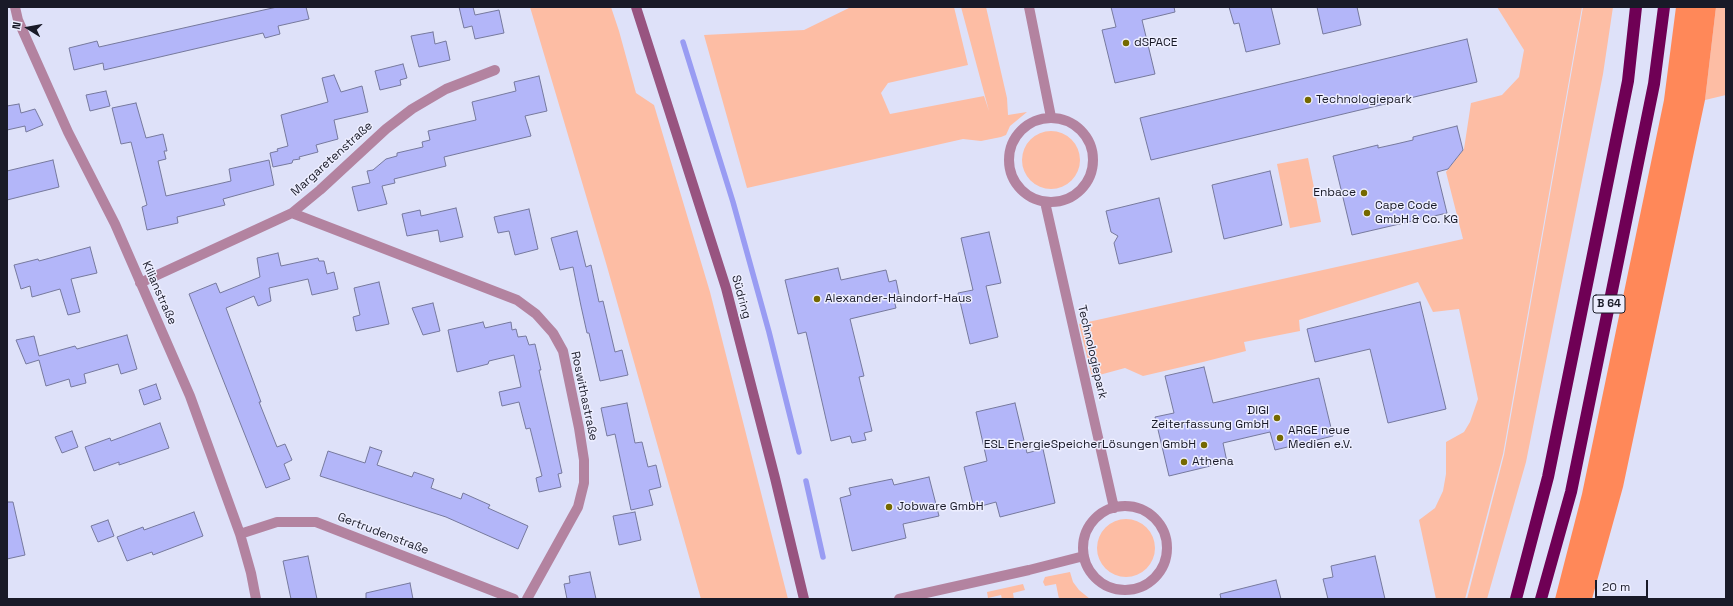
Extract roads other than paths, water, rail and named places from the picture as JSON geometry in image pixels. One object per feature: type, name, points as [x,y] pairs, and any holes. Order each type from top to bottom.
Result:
[{"type":"highway","name":"B 64","points":[[1516,599],[1552,462],[1628,81],[1636,7]]},
{"type":"highway","name":"B 64","points":[[1541,599],[1570,492],[1578,454],[1654,84],[1664,7]]},
{"type":"main road","name":"Südring","points":[[636,7],[726,288],[776,478],[804,599]]},
{"type":"street","name":"Kilianstraße","points":[[14,7],[18,20],[68,132],[115,224],[190,396],[240,534],[251,573],[256,599]]},
{"type":"street","points":[[1030,7],[1051,117]]},
{"type":"street","name":"Margaretenstraße","points":[[140,283],[292,213],[320,190],[386,129],[412,109],[446,89],[495,70]]},
{"type":"street","points":[[1051,117],[1060,118],[1074,124],[1091,144],[1093,154],[1093,166],[1089,180],[1076,194],[1060,202],[1045,202],[1029,196],[1016,184],[1008,165],[1008,157],[1012,142],[1017,134],[1027,124],[1035,120],[1051,117]]},
{"type":"street","name":"Technologiepark","points":[[1045,202],[1114,508]]},
{"type":"street","name":"Roswithastraße","points":[[292,213],[517,300],[536,314],[553,334],[563,351],[580,434],[584,460],[584,483],[578,507],[527,599]]},
{"type":"street","points":[[1127,506],[1138,508],[1148,513],[1163,529],[1166,539],[1167,550],[1161,571],[1154,580],[1139,588],[1123,590],[1112,588],[1102,583],[1093,576],[1087,566],[1084,556],[1086,534],[1090,525],[1098,517],[1114,508],[1127,506]]},
{"type":"street","name":"Gertrudenstraße","points":[[240,534],[277,522],[316,522],[514,599]]},
{"type":"street","points":[[899,599],[1030,570],[1084,556]]},
{"type":"waterway","points":[[683,42],[733,202],[769,332],[799,452]]},
{"type":"waterway","points":[[806,481],[823,557]]},
{"type":"place","name":"dSPACE","points":[[1126,43]]},
{"type":"place","name":"Technologiepark","points":[[1308,100]]},
{"type":"place","name":"Enbace","points":[[1364,193]]},
{"type":"place","name":"Cape Code GmbH & Co. KG","points":[[1367,213]]},
{"type":"place","name":"Alexander-Haindorf-Haus","points":[[817,299]]},
{"type":"place","name":"DIGI Zeiterfassung GmbH","points":[[1277,418]]},
{"type":"place","name":"ARGE neue Medien e.V.","points":[[1280,438]]},
{"type":"place","name":"ESL EnergieSpeicherLösungen GmbH","points":[[1204,445]]},
{"type":"place","name":"Athena","points":[[1184,462]]},
{"type":"place","name":"Jobware GmbH","points":[[889,507]]}]
